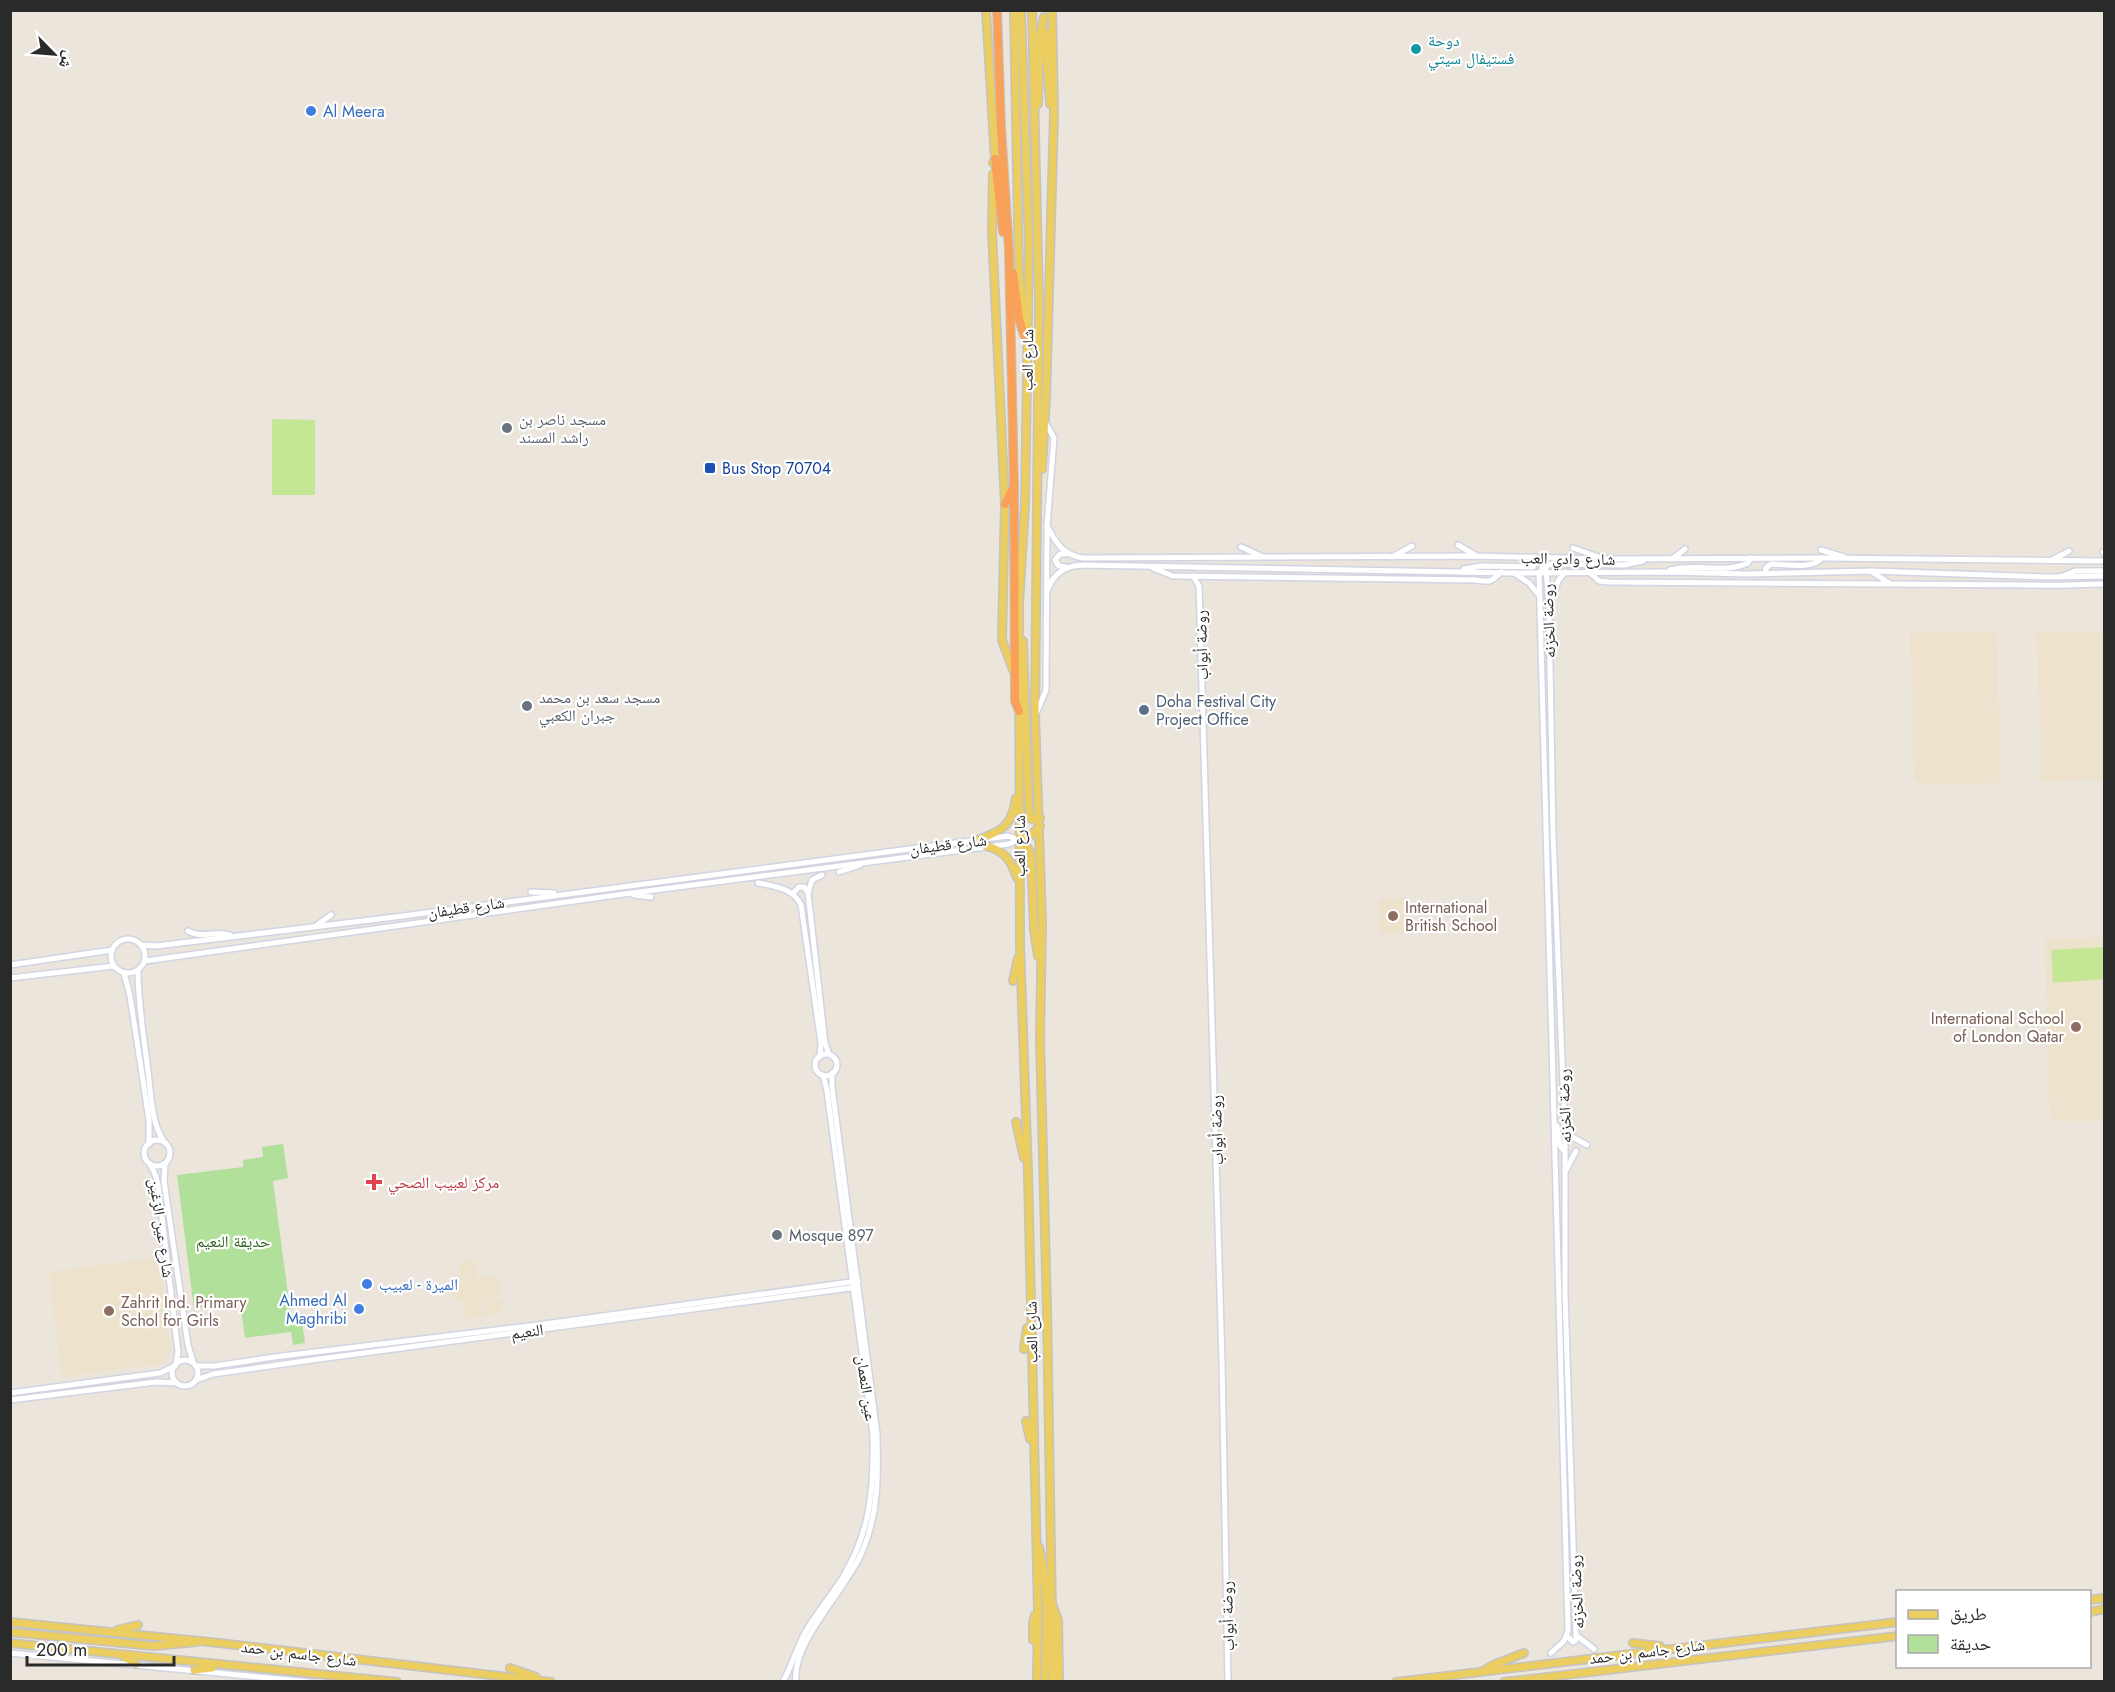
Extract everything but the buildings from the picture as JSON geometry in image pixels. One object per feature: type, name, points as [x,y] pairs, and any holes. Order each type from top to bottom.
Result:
[{"type":"highway","points":[[997,10],[1001,127],[1009,251],[1019,319],[1024,336]]},
{"type":"highway","points":[[995,159],[1008,270]]},
{"type":"highway","points":[[1009,251],[1014,487],[1014,673],[1015,704],[1019,711]]},
{"type":"highway","points":[[1005,504],[1014,487]]},
{"type":"main road","points":[[981,10],[986,14],[995,159],[992,232],[1005,504],[1002,640],[1014,673]]},
{"type":"main road","points":[[1014,10],[1019,271],[1024,336],[1028,353]]},
{"type":"main road","name":"شارع العب","points":[[1022,10],[1029,192],[1025,506],[1019,603],[1019,887],[1038,1610],[1033,1622],[1035,1682]]},
{"type":"main road","name":"شارع العب","points":[[1032,10],[1039,244],[1035,715],[1040,818],[1040,1050],[1053,1682]]},
{"type":"main road","points":[[1038,528],[1045,423],[1054,116],[1052,10]]},
{"type":"main road","points":[[1035,130],[1040,34],[1044,14]]},
{"type":"main road","points":[[1044,14],[1048,95],[1054,116]]},
{"type":"main road","points":[[1019,603],[1024,656],[1029,814],[1032,820],[1040,818]]},
{"type":"main road","points":[[978,840],[1001,830],[1011,819],[1019,769]]},
{"type":"main road","points":[[1040,826],[1030,836],[1020,840],[1031,854],[1036,945],[1041,964]]},
{"type":"main road","points":[[986,846],[1000,851],[1009,858],[1019,887]]},
{"type":"main road","points":[[1013,981],[1020,946]]},
{"type":"main road","points":[[1016,1122],[1028,1174]]},
{"type":"main road","points":[[1024,1349],[1030,1304]]},
{"type":"main road","points":[[1026,1421],[1033,1451]]},
{"type":"main road","points":[[1035,1533],[1043,1571],[1045,1682]]},
{"type":"main road","points":[[1052,1603],[1058,1620],[1059,1682]]},
{"type":"main road","name":"شارع جاسم بن حمد","points":[[12,1622],[112,1631],[552,1682]]},
{"type":"main road","name":"شارع جاسم بن حمد","points":[[1396,1682],[1896,1622]]},
{"type":"main road","points":[[112,1631],[138,1625]]},
{"type":"main road","points":[[10,1632],[154,1647],[186,1645],[201,1641]]},
{"type":"main road","name":"شارع جاسم بن حمد","points":[[1504,1682],[1896,1636]]},
{"type":"main road","name":"شارع جاسم بن حمد","points":[[10,1643],[396,1682]]},
{"type":"main road","points":[[1633,1643],[1672,1648]]},
{"type":"main road","points":[[1485,1671],[1492,1665],[1524,1653]]},
{"type":"main road","points":[[121,1654],[136,1664]]},
{"type":"main road","points":[[194,1670],[223,1669],[233,1666]]},
{"type":"main road","points":[[510,1668],[552,1682]]},
{"type":"street","name":"شارع العب","points":[[1035,715],[1046,690],[1047,526],[1053,438],[1045,423]]},
{"type":"street","points":[[1047,526],[1059,547],[1073,556]]},
{"type":"street","points":[[1458,545],[1477,556]]},
{"type":"street","points":[[1392,557],[1412,546]]},
{"type":"street","points":[[1241,547],[1263,556]]},
{"type":"street","points":[[1573,548],[1604,559]]},
{"type":"street","points":[[1672,559],[1685,549]]},
{"type":"street","points":[[1821,550],[1851,559]]},
{"type":"street","points":[[2051,560],[2069,551]]},
{"type":"street","points":[[1071,566],[1059,566],[1055,560],[1060,554],[1073,556]]},
{"type":"street","name":"شارع وادي العب","points":[[1073,556],[1083,558],[1477,556],[1604,559],[1822,558],[2104,561]]},
{"type":"street","points":[[1456,572],[1481,566],[1533,567],[1536,564],[1532,558]]},
{"type":"street","name":"روضة الخزنه","points":[[1539,558],[1546,569],[1549,607],[1553,834],[1565,1133],[1565,1293],[1576,1635],[1594,1648]]},
{"type":"street","points":[[1666,572],[1681,567],[1735,567],[1746,564],[1751,558]]},
{"type":"street","points":[[1765,573],[1766,568],[1771,564],[1812,564],[1822,558]]},
{"type":"street","points":[[1539,572],[1553,564],[1624,565],[1647,559]]},
{"type":"street","points":[[1047,592],[1057,574],[1071,566]]},
{"type":"street","name":"شارع وادي العب","points":[[1071,566],[1539,572]]},
{"type":"street","name":"شارع وادي العب","points":[[1151,567],[1170,575],[1488,582],[1501,572]]},
{"type":"street","points":[[1238,577],[1251,568]]},
{"type":"street","name":"شارع وادي العب","points":[[1546,569],[1565,572],[1870,571],[2048,577],[2104,576]]},
{"type":"street","points":[[1378,579],[1390,570]]},
{"type":"street","points":[[1870,571],[1891,584]]},
{"type":"street","points":[[2061,576],[2074,571],[2104,571]]},
{"type":"street","name":"روضة الخزنه","points":[[1539,572],[1568,1626],[1567,1636],[1551,1653]]},
{"type":"street","points":[[1549,607],[1558,581],[1565,572]]},
{"type":"street","name":"شارع وادي العب","points":[[1590,572],[1595,578],[1608,582],[2035,585],[2050,587],[2104,584]]},
{"type":"street","points":[[1512,573],[1526,580],[1539,596]]},
{"type":"street","name":"روضة أبواب","points":[[1193,576],[1199,586],[1217,1163],[1229,1682]]},
{"type":"street","name":"روضة أبواب","points":[[1199,586],[1206,576]]},
{"type":"street","points":[[2048,577],[2065,585]]},
{"type":"street","points":[[1540,648],[1549,647]]},
{"type":"street","name":"شارع قطيفان","points":[[141,945],[154,946],[316,926],[1008,836],[1020,840]]},
{"type":"street","name":"شارع قطيفان","points":[[145,961],[1020,840]]},
{"type":"street","points":[[839,872],[873,862]]},
{"type":"street","points":[[758,883],[792,894],[799,901],[803,914],[821,1043],[816,1066],[823,1075],[832,1073],[837,1064],[825,1042],[808,893],[810,883],[822,875]]},
{"type":"street","points":[[792,894],[801,887],[808,893]]},
{"type":"street","points":[[531,892],[562,894]]},
{"type":"street","points":[[624,894],[651,897]]},
{"type":"street","points":[[316,926],[331,915]]},
{"type":"street","points":[[188,931],[199,935],[222,933],[232,936]]},
{"type":"street","points":[[124,973],[138,970],[145,961],[145,952],[136,940],[119,941],[112,950],[111,957],[114,966],[124,973],[130,996],[149,1120],[149,1144],[144,1154],[150,1164],[159,1166],[165,1164],[170,1154],[158,1130],[153,1108],[140,1008],[138,970]]},
{"type":"street","points":[[10,965],[112,950]]},
{"type":"street","points":[[10,978],[114,966]]},
{"type":"street","points":[[819,1057],[830,1054]]},
{"type":"street","name":"عين النعمان","points":[[784,1681],[806,1630],[853,1559],[866,1525],[872,1499],[873,1434],[831,1087],[832,1073]]},
{"type":"street","name":"عين النعمان","points":[[796,1682],[797,1667],[810,1635],[848,1579],[861,1554],[872,1526],[877,1500],[877,1434],[823,1075]]},
{"type":"street","points":[[1554,1119],[1558,1127],[1560,1146],[1565,1152]]},
{"type":"street","points":[[1565,1133],[1587,1145]]},
{"type":"street","points":[[149,1144],[155,1141],[165,1143]]},
{"type":"street","points":[[1564,1174],[1576,1151]]},
{"type":"street","name":"شارع عين الزغين","points":[[150,1164],[158,1184],[178,1352],[176,1365]]},
{"type":"street","name":"شارع عين الزغين","points":[[165,1164],[164,1180],[188,1345],[194,1364]]},
{"type":"street","name":"النعيم","points":[[194,1364],[214,1366],[268,1357],[855,1284]]},
{"type":"street","name":"النعيم","points":[[196,1380],[213,1374],[855,1284]]},
{"type":"street","points":[[10,1393],[156,1374],[182,1361],[194,1364],[198,1373],[196,1380],[186,1386],[156,1382],[10,1400]]},
{"type":"street","points":[[176,1365],[172,1375],[177,1383]]},
{"type":"street","points":[[1567,1636],[1573,1642],[1576,1640],[1576,1635]]},
{"type":"street","name":"شارع جاسم بن حمد","points":[[10,1653],[310,1682]]},
{"type":"shaded area","points":[[1997,631],[2000,783],[1923,785],[1914,779],[1910,633]]},
{"type":"shaded area","points":[[2104,631],[2104,780],[2041,781],[2037,632]]},
{"type":"shaded area","name":"International British School","points":[[1405,898],[1406,933],[1380,934],[1379,899]]},
{"type":"shaded area","name":"International School of London Qatar","points":[[2104,937],[2104,1121],[2057,1121],[2050,1116],[2045,939]]},
{"type":"shaded area","name":"Zahrit Ind. Primary Schol for Girls","points":[[151,1258],[159,1268],[171,1351],[161,1364],[62,1377],[49,1272]]},
{"type":"shaded area","points":[[476,1260],[478,1278],[498,1275],[500,1296],[493,1296],[493,1300],[501,1299],[502,1313],[485,1315],[483,1301],[481,1303],[483,1317],[465,1320],[464,1302],[460,1302],[459,1298],[454,1300],[452,1285],[461,1280],[459,1262]]},
{"type":"green space","points":[[272,419],[315,420],[315,495],[272,495]]},
{"type":"green space","points":[[2104,947],[2104,979],[2053,983],[2051,950]]},
{"type":"green space","name":"حديقة النعيم","points":[[283,1144],[288,1178],[273,1181],[291,1317],[301,1316],[305,1343],[293,1345],[291,1332],[245,1338],[240,1303],[194,1309],[177,1175],[243,1167],[243,1160],[263,1157],[262,1147]]},
{"type":"place","name":"دوحة فستيفال سيتي","points":[[1416,49]]},
{"type":"place","name":"Al Meera","points":[[311,111]]},
{"type":"place","name":"مسجد ناصر بن راشد المسند","points":[[507,428]]},
{"type":"place","name":"Bus Stop 70704","points":[[710,468]]},
{"type":"place","name":"مسجد سعد بن محمد جبران الكعبي","points":[[527,706]]},
{"type":"place","name":"Doha Festival City Project Office","points":[[1144,710]]},
{"type":"place","name":"International British School","points":[[1393,916]]},
{"type":"place","name":"International School of London Qatar","points":[[2076,1027]]},
{"type":"place","name":"مركز لعبيب الصحي","points":[[374,1182]]},
{"type":"place","name":"Mosque 897","points":[[777,1235]]},
{"type":"place","name":"الميرة - لعبيب","points":[[367,1284]]},
{"type":"place","name":"Ahmed Al Maghribi","points":[[359,1309]]},
{"type":"place","name":"Zahrit Ind. Primary Schol for Girls","points":[[109,1311]]}]
